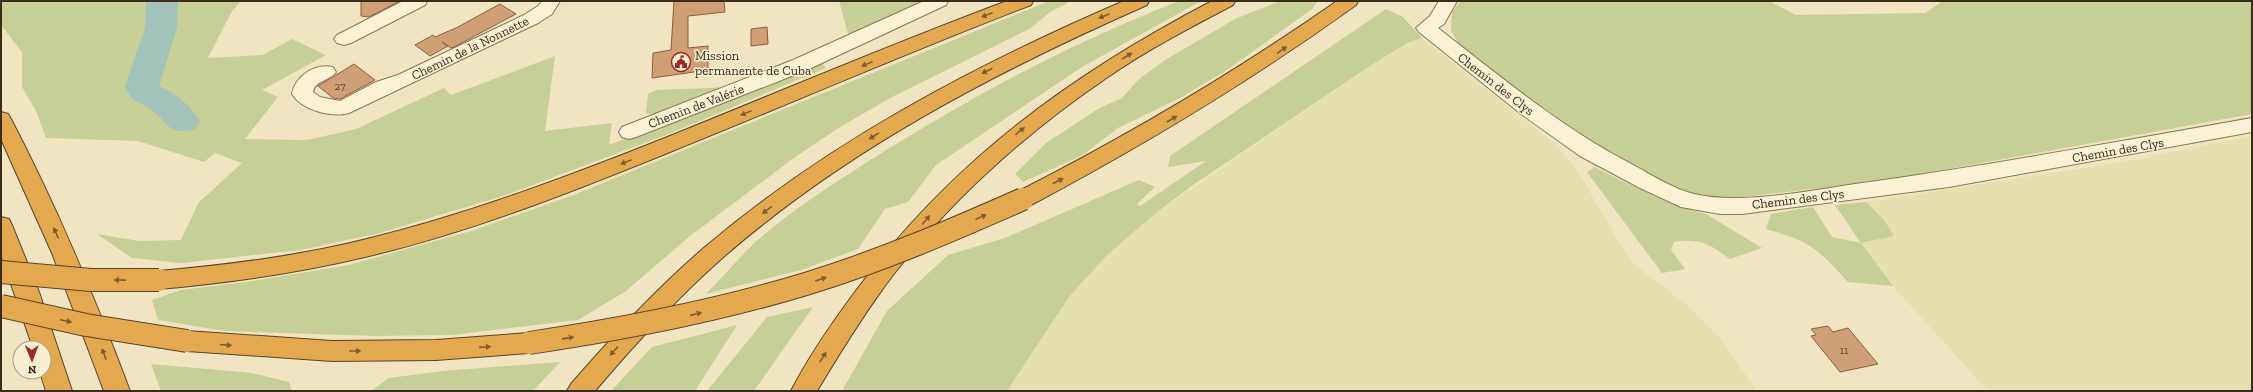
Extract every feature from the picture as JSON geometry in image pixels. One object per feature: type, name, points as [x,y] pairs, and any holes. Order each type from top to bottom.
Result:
[{"type":"highway","points":[[1,272],[91,280],[159,280],[217,275],[294,264],[371,248],[462,223],[567,186],[1024,1]]},
{"type":"highway","points":[[580,391],[650,313],[691,274],[732,237],[817,173],[901,119],[956,88],[1063,34],[1140,1]]},
{"type":"highway","points":[[804,391],[843,326],[873,283],[938,206],[972,173],[1006,142],[1076,89],[1147,44],[1226,1]]},
{"type":"highway","points":[[1,306],[86,325],[187,342],[332,351],[436,350],[529,343],[592,335],[664,320],[796,287],[920,243],[1023,199],[1108,155],[1193,107],[1260,65],[1349,1]]},
{"type":"highway","points":[[1,119],[24,162],[74,273],[117,391]]},
{"type":"highway","points":[[1,225],[27,292],[59,391]]},
{"type":"street","points":[[344,39],[418,1]]},
{"type":"street","name":"Chemin de la Nonnette","points":[[326,72],[308,81],[304,86],[302,94],[314,103],[338,109],[347,107],[383,87],[405,80],[531,19],[545,10],[551,1]]},
{"type":"street","name":"Chemin de Valérie","points":[[629,132],[800,65],[939,1]]},
{"type":"street","name":"Chemin des Clys","points":[[1448,1],[1437,20],[1426,28],[1443,43],[1528,109],[1588,151],[1648,183],[1689,201],[1702,204],[1742,206],[1949,179],[2252,125]]},
{"type":"shaded area","points":[[1422,38],[1554,143],[1575,167],[1631,262],[1692,309],[1721,339],[1757,391],[1007,391],[1069,297],[1106,256],[1156,213],[1373,64],[1407,43]]},
{"type":"shaded area","points":[[2252,136],[2252,391],[1988,391],[1893,286],[1861,243],[1894,236],[1885,221],[1866,202],[2123,162]]},
{"type":"green space","points":[[1,1],[241,1],[232,11],[208,58],[263,55],[292,39],[326,55],[262,90],[278,97],[245,139],[307,140],[356,129],[444,88],[451,95],[555,56],[545,131],[612,123],[609,145],[822,63],[826,68],[666,135],[506,195],[380,233],[300,250],[182,263],[132,258],[97,234],[139,241],[181,240],[199,202],[242,163],[215,153],[204,162],[138,141],[46,138],[36,111],[22,87],[22,52],[1,25]]},
{"type":"green space","points":[[839,1],[928,1],[849,37]]},
{"type":"green space","points":[[1049,1],[1068,1],[1068,3],[1050,12],[1031,28],[892,97],[840,127],[798,155],[690,236],[626,291],[578,320],[452,335],[374,336],[225,331],[158,320],[152,300],[181,290],[253,281],[349,265],[471,231],[571,196]]},
{"type":"green space","points":[[1179,1],[1201,1],[1082,67],[936,165],[908,202],[885,209],[858,249],[801,270],[706,294],[750,247],[766,233],[795,210],[888,149],[958,107],[1030,68],[1141,16]]},
{"type":"green space","points":[[1280,1],[1318,1],[1312,9],[1227,70],[1180,98],[1118,128],[1083,155],[1023,182],[1015,174],[1046,143],[1098,109],[1122,98],[1138,80],[1165,60],[1235,19]]},
{"type":"green space","points":[[1461,1],[1769,1],[1796,15],[1925,13],[1943,1],[2252,1],[2252,114],[1877,182],[1723,199],[1696,196],[1680,191],[1594,147],[1529,101],[1459,45],[1451,30],[1452,11]]},
{"type":"green space","points":[[1386,9],[1403,17],[1422,38],[1407,43],[1373,64],[1193,185],[1156,213],[1106,256],[1069,297],[1007,391],[842,391],[887,311],[948,255],[1005,238],[1139,180],[1155,187],[1137,204],[1140,206],[1206,161],[1168,167],[1170,156]]},
{"type":"green space","points":[[733,87],[653,115],[646,113],[648,94],[657,90]]},
{"type":"green space","points":[[1595,167],[1674,205],[1706,214],[1762,248],[1730,259],[1704,243],[1690,241],[1674,242],[1671,250],[1685,269],[1662,273],[1587,172]]},
{"type":"green space","points":[[1866,202],[1885,221],[1894,236],[1861,243],[1835,205]]},
{"type":"green space","points":[[1813,207],[1832,237],[1861,243],[1893,286],[1848,282],[1820,253],[1812,247],[1781,233],[1766,229],[1771,214]]},
{"type":"green space","points":[[813,307],[754,391],[707,391],[767,317]]},
{"type":"green space","points":[[737,325],[695,391],[611,391],[652,347]]},
{"type":"green space","points":[[560,362],[533,391],[371,391],[389,378],[443,371]]},
{"type":"green space","points":[[151,364],[252,373],[289,382],[292,391],[161,391]]},
{"type":"building","points":[[361,1],[400,1],[369,17],[361,16]]},
{"type":"building","points":[[674,1],[724,1],[725,12],[688,16],[688,48],[708,46],[708,70],[652,78],[653,53],[671,50]]},
{"type":"building","points":[[500,4],[516,14],[454,47],[451,48],[448,46],[430,56],[415,45],[433,35],[435,37],[456,28]]},
{"type":"building","points":[[767,27],[768,44],[751,46],[751,29]]},
{"type":"building","points":[[354,64],[375,80],[340,99],[333,98],[318,86]]},
{"type":"building","points":[[1828,326],[1833,332],[1848,328],[1878,364],[1840,372],[1811,336],[1816,335],[1811,329]]},
{"type":"waterway","points":[[162,1],[161,28],[142,87],[145,93],[163,101],[183,121]]},
{"type":"place","name":"Mission permanente de Cuba","points":[[681,62]]}]
